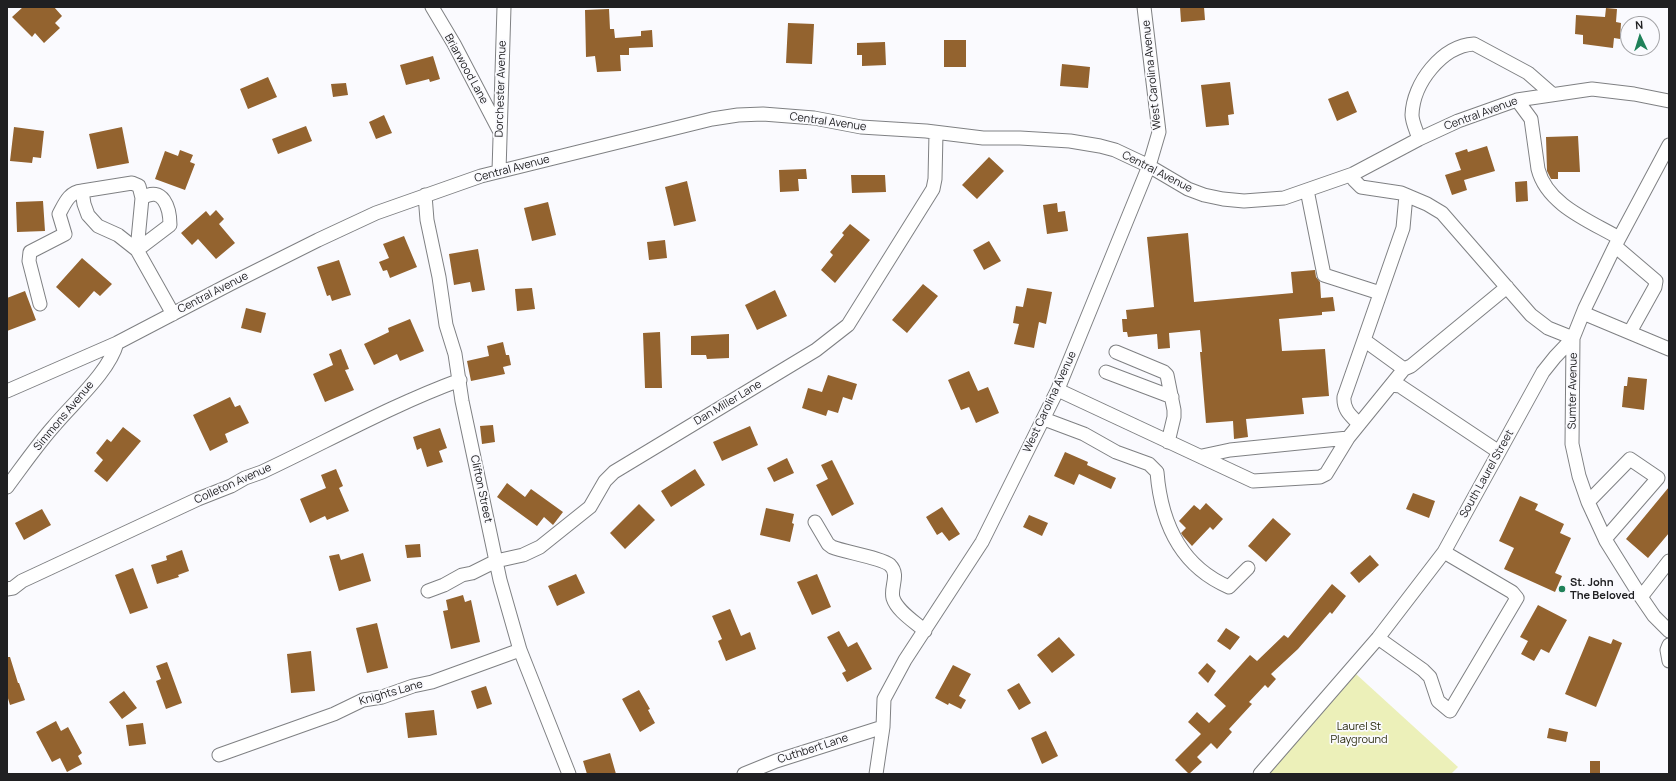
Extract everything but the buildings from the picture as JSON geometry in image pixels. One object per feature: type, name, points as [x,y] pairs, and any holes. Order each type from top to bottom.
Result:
[{"type":"street","name":"Briarwood Lane","points":[[432,7],[454,44],[500,132]]},
{"type":"street","name":"Dorchester Avenue","points":[[499,171],[504,7]]},
{"type":"street","name":"West Carolina Avenue","points":[[876,774],[883,727],[884,699],[905,660],[982,542],[1044,419],[1058,390],[1149,166],[1159,132],[1144,7]]},
{"type":"street","points":[[1419,139],[1412,116],[1414,98],[1425,75],[1451,51],[1464,45],[1474,44],[1528,73],[1552,94]]},
{"type":"street","name":"Central Avenue","points":[[7,391],[117,343],[318,240],[376,213],[425,195],[499,171],[712,119],[738,115],[763,114],[814,118],[861,127],[983,138],[1020,138],[1070,141],[1115,150],[1149,166],[1188,189],[1224,199],[1264,200],[1284,198],[1352,174],[1419,139],[1458,121],[1518,100],[1592,89],[1634,94],[1669,101]]},
{"type":"street","points":[[1518,100],[1531,119],[1540,177],[1550,193],[1559,203],[1617,242],[1656,281],[1655,288],[1630,332]]},
{"type":"street","name":"Dan Miller Lane","points":[[428,591],[444,585],[462,575],[472,573],[496,562],[523,555],[540,547],[590,507],[605,481],[614,472],[816,350],[848,325],[933,189],[935,179],[936,133]]},
{"type":"street","name":"South Laurel Street","points":[[1260,774],[1378,638],[1444,552],[1543,372],[1573,338],[1583,313],[1617,242],[1669,145]]},
{"type":"street","name":"Sumter Avenue","points":[[1352,174],[1354,180],[1361,187],[1406,195],[1427,204],[1442,213],[1530,315],[1548,328],[1573,338],[1572,444],[1579,476],[1588,502],[1605,539],[1654,616],[1669,631]]},
{"type":"street","points":[[40,304],[28,261],[30,252],[65,234],[59,214],[67,198],[76,192],[132,183],[139,186],[142,198],[137,250]]},
{"type":"street","points":[[1307,190],[1324,275],[1380,293]]},
{"type":"street","points":[[82,191],[84,204],[88,215],[98,226],[118,235],[137,250],[173,314]]},
{"type":"street","points":[[137,250],[170,225],[170,213],[166,201],[156,194],[148,194],[142,198]]},
{"type":"street","name":"Clifton Street","points":[[425,195],[427,220],[439,277],[446,325],[451,338],[460,380],[462,401],[496,562],[520,650],[569,774]]},
{"type":"street","points":[[1359,424],[1345,409],[1343,403],[1344,397],[1403,228],[1406,195]]},
{"type":"street","points":[[1058,390],[1253,481],[1320,477],[1326,474],[1348,438],[1404,369],[1412,366],[1506,287]]},
{"type":"street","points":[[1583,313],[1669,349]]},
{"type":"street","points":[[1364,340],[1404,369]]},
{"type":"street","name":"Simmons Avenue","points":[[7,488],[53,427],[110,360],[117,343]]},
{"type":"street","points":[[1116,352],[1164,372],[1167,375],[1172,397],[1174,417],[1168,442]]},
{"type":"street","points":[[1106,372],[1172,397]]},
{"type":"street","name":"Colleton Avenue","points":[[7,589],[13,588],[22,581],[198,499],[262,472],[374,417],[436,389],[460,380]]},
{"type":"street","points":[[1391,385],[1400,386],[1499,452]]},
{"type":"street","points":[[1044,419],[1084,434],[1116,452],[1149,464],[1157,472],[1159,490],[1168,524],[1177,544],[1191,561],[1217,583],[1229,588],[1248,568]]},
{"type":"street","points":[[1202,456],[1230,450],[1348,438]]},
{"type":"street","points":[[1588,502],[1630,459],[1658,478],[1605,539]]},
{"type":"street","points":[[815,522],[828,544],[832,547],[888,564],[895,574],[893,593],[894,599],[901,610],[925,630]]},
{"type":"street","points":[[1378,638],[1423,670],[1430,678],[1438,701],[1450,711],[1517,598],[1512,592],[1444,552]]},
{"type":"street","points":[[1641,597],[1669,561]]},
{"type":"street","points":[[1669,646],[1667,650],[1669,661]]},
{"type":"street","name":"Knights Lane","points":[[219,755],[334,714],[363,700],[382,697],[414,686],[432,682],[520,650]]},
{"type":"street","name":"Cuthbert Lane","points":[[744,774],[776,760],[883,727]]},
{"type":"green space","name":"Laurel St Playground","points":[[1356,674],[1458,767],[1451,774],[1269,774]]},
{"type":"place","name":"St. John The Beloved","points":[[1562,589]]}]
